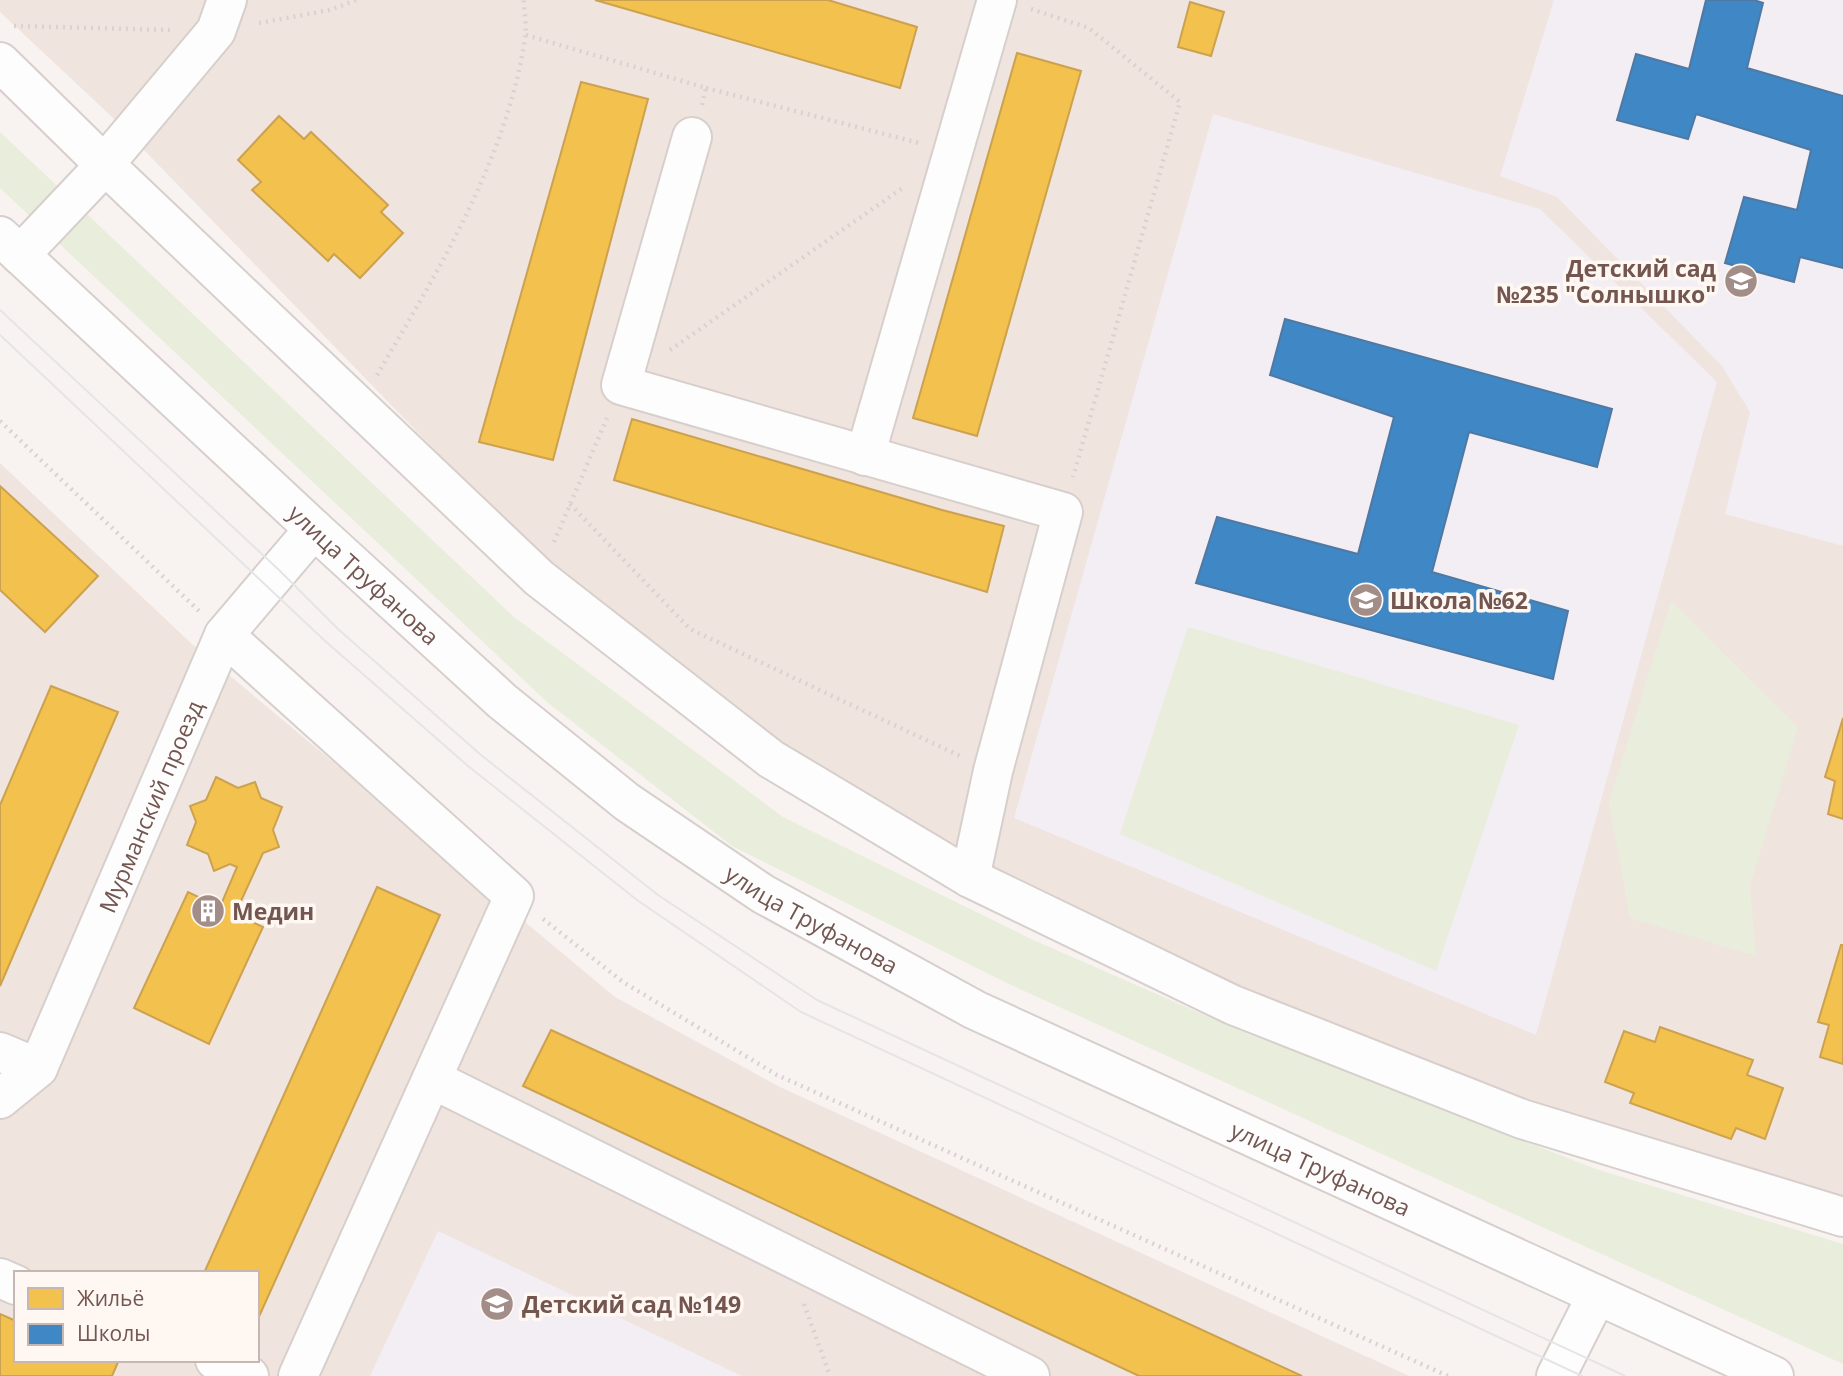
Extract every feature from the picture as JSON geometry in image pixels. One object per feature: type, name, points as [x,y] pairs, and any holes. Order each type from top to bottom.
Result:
[{"type":"street","points":[[865,456],[953,152],[1013,4]]},
{"type":"street","points":[[10,245],[104,164],[221,16]]},
{"type":"street","points":[[0,62],[539,578],[771,759],[970,878],[1233,1005],[1522,1119],[1843,1217]]},
{"type":"street","points":[[692,137],[621,385],[1063,512],[993,771],[970,878]]},
{"type":"street","name":"улица Труфанова","points":[[10,245],[502,701],[617,794],[763,894],[975,1010],[1774,1376]]},
{"type":"street","name":"Мурманский проезд","points":[[38,1068],[224,635],[314,529]]},
{"type":"street","points":[[224,635],[514,896],[298,1376]]},
{"type":"street","points":[[0,1052],[38,1068],[0,1099]]},
{"type":"street","points":[[432,1080],[1030,1376]]},
{"type":"street","points":[[1556,1376],[1597,1295]]},
{"type":"street","points":[[219,1362],[249,1376]]},
{"type":"path","points":[[13,26],[330,10],[356,0]]},
{"type":"path","points":[[358,406],[442,264],[504,129],[526,35],[524,0]]},
{"type":"path","points":[[1013,4],[1089,27],[1180,102],[1063,512]]},
{"type":"path","points":[[526,35],[706,88],[953,152]]},
{"type":"path","points":[[692,137],[706,88]]},
{"type":"path","points":[[667,353],[907,184]]},
{"type":"path","points":[[539,578],[621,385]]},
{"type":"path","points":[[0,421],[224,635]]},
{"type":"path","points":[[570,504],[690,629],[993,771]]},
{"type":"path","points":[[514,896],[623,982],[777,1075],[1448,1376]]},
{"type":"path","points":[[787,1256],[830,1376]]},
{"type":"shaded area","points":[[0,0],[1843,0],[1843,1197],[1527,1103],[1239,991],[971,859],[779,747],[549,568],[111,116],[0,12]]},
{"type":"shaded area","name":"Детский сад №235 \"Солнышко\"","points":[[1554,0],[1843,0],[1843,546],[1725,514],[1750,412],[1722,366],[1557,197],[1500,176]]},
{"type":"shaded area","name":"Школа №62","points":[[1213,114],[1540,209],[1717,382],[1536,1035],[1014,818]]},
{"type":"shaded area","points":[[0,463],[193,645],[615,997],[780,1087],[1409,1376],[0,1376]]},
{"type":"shaded area","name":"Детский сад №149","points":[[438,1231],[742,1376],[370,1376]]},
{"type":"green space","points":[[0,132],[514,617],[783,817],[1031,939],[1248,1034],[1596,1169],[1843,1244],[1843,1364],[1009,984],[732,846],[547,702],[0,188]]},
{"type":"green space","points":[[1671,601],[1798,727],[1750,886],[1756,956],[1630,918],[1609,802]]},
{"type":"green space","points":[[1188,627],[1519,725],[1436,971],[1120,834]]},
{"type":"building: Жильё","points":[[595,0],[828,0],[917,27],[900,88]]},
{"type":"building: Жильё","points":[[1190,2],[1224,12],[1211,56],[1178,47]]},
{"type":"building: Жильё","points":[[1017,53],[1081,71],[977,436],[913,418]]},
{"type":"building: Жильё","points":[[581,82],[648,99],[553,460],[479,442]]},
{"type":"building: Жильё","points":[[279,116],[304,139],[311,132],[388,205],[381,212],[403,233],[360,278],[334,254],[328,261],[252,190],[261,182],[238,160]]},
{"type":"building: Жильё","points":[[632,419],[1004,526],[987,592],[614,480]]},
{"type":"building: Жильё","points":[[0,486],[98,576],[45,632],[0,590]]},
{"type":"building: Жильё","points":[[51,686],[118,712],[0,986],[0,805]]},
{"type":"building: Жильё","points":[[1843,718],[1843,819],[1828,814],[1835,781],[1825,777]]},
{"type":"building: Жильё","name":"Медин","points":[[216,777],[238,788],[255,782],[261,798],[282,807],[273,830],[279,847],[263,853],[235,914],[263,927],[209,1044],[134,1008],[188,892],[220,907],[237,867],[230,864],[214,871],[208,854],[187,845],[196,822],[190,806],[206,800]]},
{"type":"building: Жильё","points":[[377,887],[440,915],[259,1317],[259,1271],[205,1271]]},
{"type":"building: Жильё","points":[[1841,945],[1843,1064],[1820,1057],[1829,1025],[1818,1022]]},
{"type":"building: Жильё","points":[[1660,1027],[1753,1060],[1747,1075],[1783,1088],[1765,1139],[1736,1128],[1731,1139],[1630,1103],[1634,1093],[1605,1082],[1624,1031],[1655,1042]]},
{"type":"building: Жильё","points":[[551,1030],[1302,1376],[1139,1376],[523,1086]]},
{"type":"building: Жильё","points":[[0,1314],[14,1320],[14,1362],[118,1362],[112,1376],[0,1376]]},
{"type":"building: Школы","points":[[1706,0],[1754,0],[1763,3],[1747,68],[1843,96],[1843,268],[1800,257],[1794,282],[1725,263],[1744,197],[1797,210],[1811,150],[1696,114],[1688,139],[1617,120],[1636,54],[1689,69]]},
{"type":"building: Школы","points":[[1285,319],[1612,409],[1597,467],[1469,432],[1432,572],[1568,611],[1553,679],[1196,583],[1217,517],[1358,554],[1394,417],[1270,375]]},
{"type":"tram line","points":[[0,310],[279,570],[338,629],[481,755],[658,895],[817,1000],[1625,1376]]},
{"type":"tram line","points":[[0,335],[324,640],[468,766],[637,900],[801,1012],[1582,1376]]},
{"type":"place","name":"Детский сад №235 \"Солнышко\"","points":[[1741,281]]},
{"type":"place","name":"Школа №62","points":[[1366,600]]},
{"type":"place","name":"Медин","points":[[208,911]]},
{"type":"place","name":"Детский сад №149","points":[[497,1304]]}]
